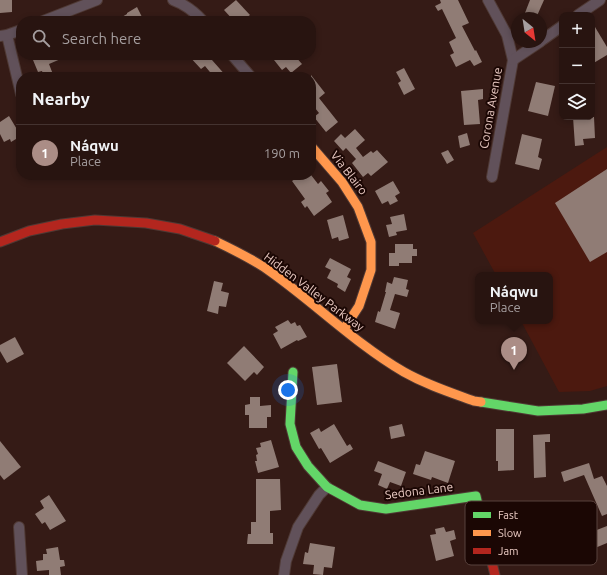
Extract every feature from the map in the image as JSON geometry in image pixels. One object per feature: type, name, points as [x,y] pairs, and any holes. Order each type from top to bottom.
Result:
[{"type":"main road","name":"Via Blairo","points":[[316,152],[342,182],[358,207],[371,242],[371,270],[359,306],[344,329]]},
{"type":"main road","name":"Hidden Valley Parkway","points":[[0,242],[29,231],[62,224],[95,220],[123,220],[180,229],[212,240],[270,271],[357,340],[403,371],[427,384],[474,401],[538,411],[583,409],[607,405]]},
{"type":"main road","name":"Sedona Lane","points":[[293,372],[290,424],[296,447],[308,466],[327,487],[360,505],[386,509],[476,496],[477,501]]},
{"type":"main road","name":"Sedona Lane","points":[[493,565],[495,575]]},
{"type":"street","points":[[56,16],[97,0]]},
{"type":"street","points":[[173,0],[199,16]]},
{"type":"street","name":"Corona Avenue","points":[[488,0],[507,35],[513,60],[492,177]]},
{"type":"street","points":[[582,12],[600,0]]},
{"type":"street","points":[[547,37],[559,28]]},
{"type":"street","points":[[16,32],[3,36],[16,78]]},
{"type":"street","points":[[513,60],[531,48]]},
{"type":"street","points":[[236,60],[247,72]]},
{"type":"street","points":[[284,575],[286,562],[298,528],[319,495],[327,487]]},
{"type":"street","points":[[19,527],[22,575]]},
{"type":"shaded area","points":[[607,147],[607,386],[590,391],[559,392],[523,324],[553,324],[553,272],[494,272],[473,233]]},
{"type":"building","points":[[0,0],[12,0],[12,12],[0,13]]},
{"type":"building","points":[[236,0],[250,15],[229,16],[224,10]]},
{"type":"building","points":[[440,0],[458,0],[469,23],[462,26],[482,62],[474,66],[470,60],[456,67],[450,55],[454,53],[449,42],[456,38],[442,9],[438,11],[435,6],[441,3]]},
{"type":"building","points":[[530,0],[544,0],[539,12],[525,12]]},
{"type":"building","points":[[137,7],[142,16],[124,16]]},
{"type":"building","points":[[595,27],[607,47],[607,55],[595,62]]},
{"type":"building","points":[[33,60],[58,60],[49,64],[52,72],[38,72]]},
{"type":"building","points":[[193,60],[212,60],[223,72],[210,72],[205,66],[201,69]]},
{"type":"building","points":[[274,60],[298,60],[302,64],[292,72],[290,72],[286,67],[282,70]]},
{"type":"building","points":[[404,68],[415,89],[404,95],[398,83],[401,81],[396,72]]},
{"type":"building","points":[[316,81],[325,93],[319,98],[338,122],[326,132],[316,120],[316,115],[319,113],[316,109]]},
{"type":"building","points":[[536,82],[555,86],[548,116],[528,111]]},
{"type":"building","points":[[483,89],[483,99],[478,100],[480,124],[464,125],[461,91]]},
{"type":"building","points":[[9,116],[16,128],[16,139],[11,142],[10,139],[4,142],[0,134],[0,122]]},
{"type":"building","points":[[573,120],[594,120],[595,138],[583,139],[584,145],[575,146]]},
{"type":"building","points":[[355,129],[365,140],[356,148],[363,157],[371,151],[373,153],[377,150],[388,162],[371,176],[368,173],[363,177],[352,163],[356,159],[346,148],[343,151],[334,141],[341,134],[345,138]]},
{"type":"building","points":[[467,133],[470,145],[460,148],[458,136]]},
{"type":"building","points":[[522,134],[542,139],[538,157],[542,159],[539,170],[515,164]]},
{"type":"building","points":[[448,150],[454,160],[447,164],[441,153]]},
{"type":"building","points":[[607,169],[607,252],[590,262],[555,203]]},
{"type":"building","points":[[315,180],[318,184],[321,181],[329,191],[326,193],[332,202],[314,216],[307,206],[305,208],[301,202],[305,199],[292,181]]},
{"type":"building","points":[[393,181],[400,193],[395,196],[398,201],[390,205],[388,201],[382,204],[375,191]]},
{"type":"building","points":[[404,214],[407,230],[396,232],[397,235],[389,237],[386,225],[392,224],[390,217]]},
{"type":"building","points":[[343,215],[349,238],[339,241],[338,237],[332,239],[327,220]]},
{"type":"building","points":[[395,244],[413,244],[413,249],[417,249],[417,256],[412,256],[412,263],[399,263],[399,266],[389,266],[389,253],[395,253]]},
{"type":"building","points":[[330,258],[351,269],[347,277],[351,279],[345,292],[337,287],[338,284],[327,278],[331,270],[325,267]]},
{"type":"building","points":[[394,277],[408,280],[406,289],[409,290],[407,297],[395,294],[390,310],[400,313],[395,329],[375,322],[378,311],[380,312],[386,292],[387,282],[392,284]]},
{"type":"building","points":[[214,281],[223,283],[221,291],[229,293],[226,307],[219,306],[218,314],[207,311]]},
{"type":"building","points":[[288,320],[291,324],[295,322],[297,326],[300,325],[307,337],[298,341],[297,340],[281,349],[273,334],[278,331],[275,327]]},
{"type":"building","points":[[15,337],[24,354],[7,363],[0,351],[0,345]]},
{"type":"building","points":[[244,346],[264,367],[257,375],[254,372],[245,381],[227,363]]},
{"type":"building","points":[[337,364],[342,402],[317,405],[312,367]]},
{"type":"building","points":[[250,397],[260,397],[260,406],[271,405],[271,417],[267,417],[267,428],[249,428],[249,415],[245,415],[245,405],[250,404]]},
{"type":"building","points":[[334,424],[347,446],[350,444],[353,449],[330,463],[321,448],[319,449],[310,433],[319,428],[321,432]]},
{"type":"building","points":[[402,424],[405,436],[391,439],[389,427]]},
{"type":"building","points":[[496,429],[514,429],[514,470],[498,471],[498,461],[496,461]]},
{"type":"building","points":[[550,434],[550,442],[545,442],[546,477],[534,478],[533,435]]},
{"type":"building","points":[[271,440],[279,467],[258,473],[255,461],[257,461],[256,455],[258,454],[256,448],[261,447],[260,443]]},
{"type":"building","points":[[0,441],[21,467],[4,480],[0,475]]},
{"type":"building","points":[[425,451],[455,461],[448,483],[432,477],[431,480],[413,474],[416,464],[420,465]]},
{"type":"building","points":[[378,461],[406,472],[401,486],[390,482],[387,489],[378,485],[382,474],[374,471]]},
{"type":"building","points":[[589,463],[594,479],[602,476],[607,486],[607,514],[602,516],[597,501],[595,501],[584,475],[564,482],[561,472]]},
{"type":"building","points":[[256,479],[280,479],[281,510],[270,511],[270,533],[273,533],[273,544],[247,544],[248,534],[251,534],[251,522],[256,522]]},
{"type":"building","points":[[49,495],[66,521],[50,530],[45,522],[42,524],[35,514],[44,508],[40,501]]},
{"type":"building","points":[[607,526],[607,543],[597,547],[597,530]]},
{"type":"building","points":[[444,527],[446,532],[454,530],[456,539],[450,541],[454,556],[436,561],[430,535],[436,534],[435,529]]},
{"type":"building","points":[[310,543],[335,547],[332,568],[324,567],[323,575],[313,574],[314,565],[303,564],[305,552],[308,553]]},
{"type":"building","points":[[58,547],[60,560],[64,560],[65,566],[60,567],[61,575],[49,575],[49,570],[37,571],[36,561],[43,560],[43,554],[47,554],[46,549]]},
{"type":"traffic: fast","points":[[293,372],[290,424],[296,447],[308,466],[327,487],[360,505],[386,509],[476,496],[477,501]]},
{"type":"traffic: fast","points":[[481,402],[538,411],[583,409],[607,405]]},
{"type":"traffic: slow","points":[[316,152],[342,182],[358,207],[371,242],[371,270],[359,306],[344,329]]},
{"type":"traffic: slow","points":[[215,241],[264,267],[288,284],[369,349],[404,372],[438,388],[474,401],[481,402]]},
{"type":"traffic: jam","points":[[0,242],[29,231],[62,224],[95,220],[146,223],[180,229],[215,241]]},
{"type":"traffic: jam","points":[[493,565],[495,575]]},
{"type":"place","name":"Náqwu","points":[[514,370]]}]
